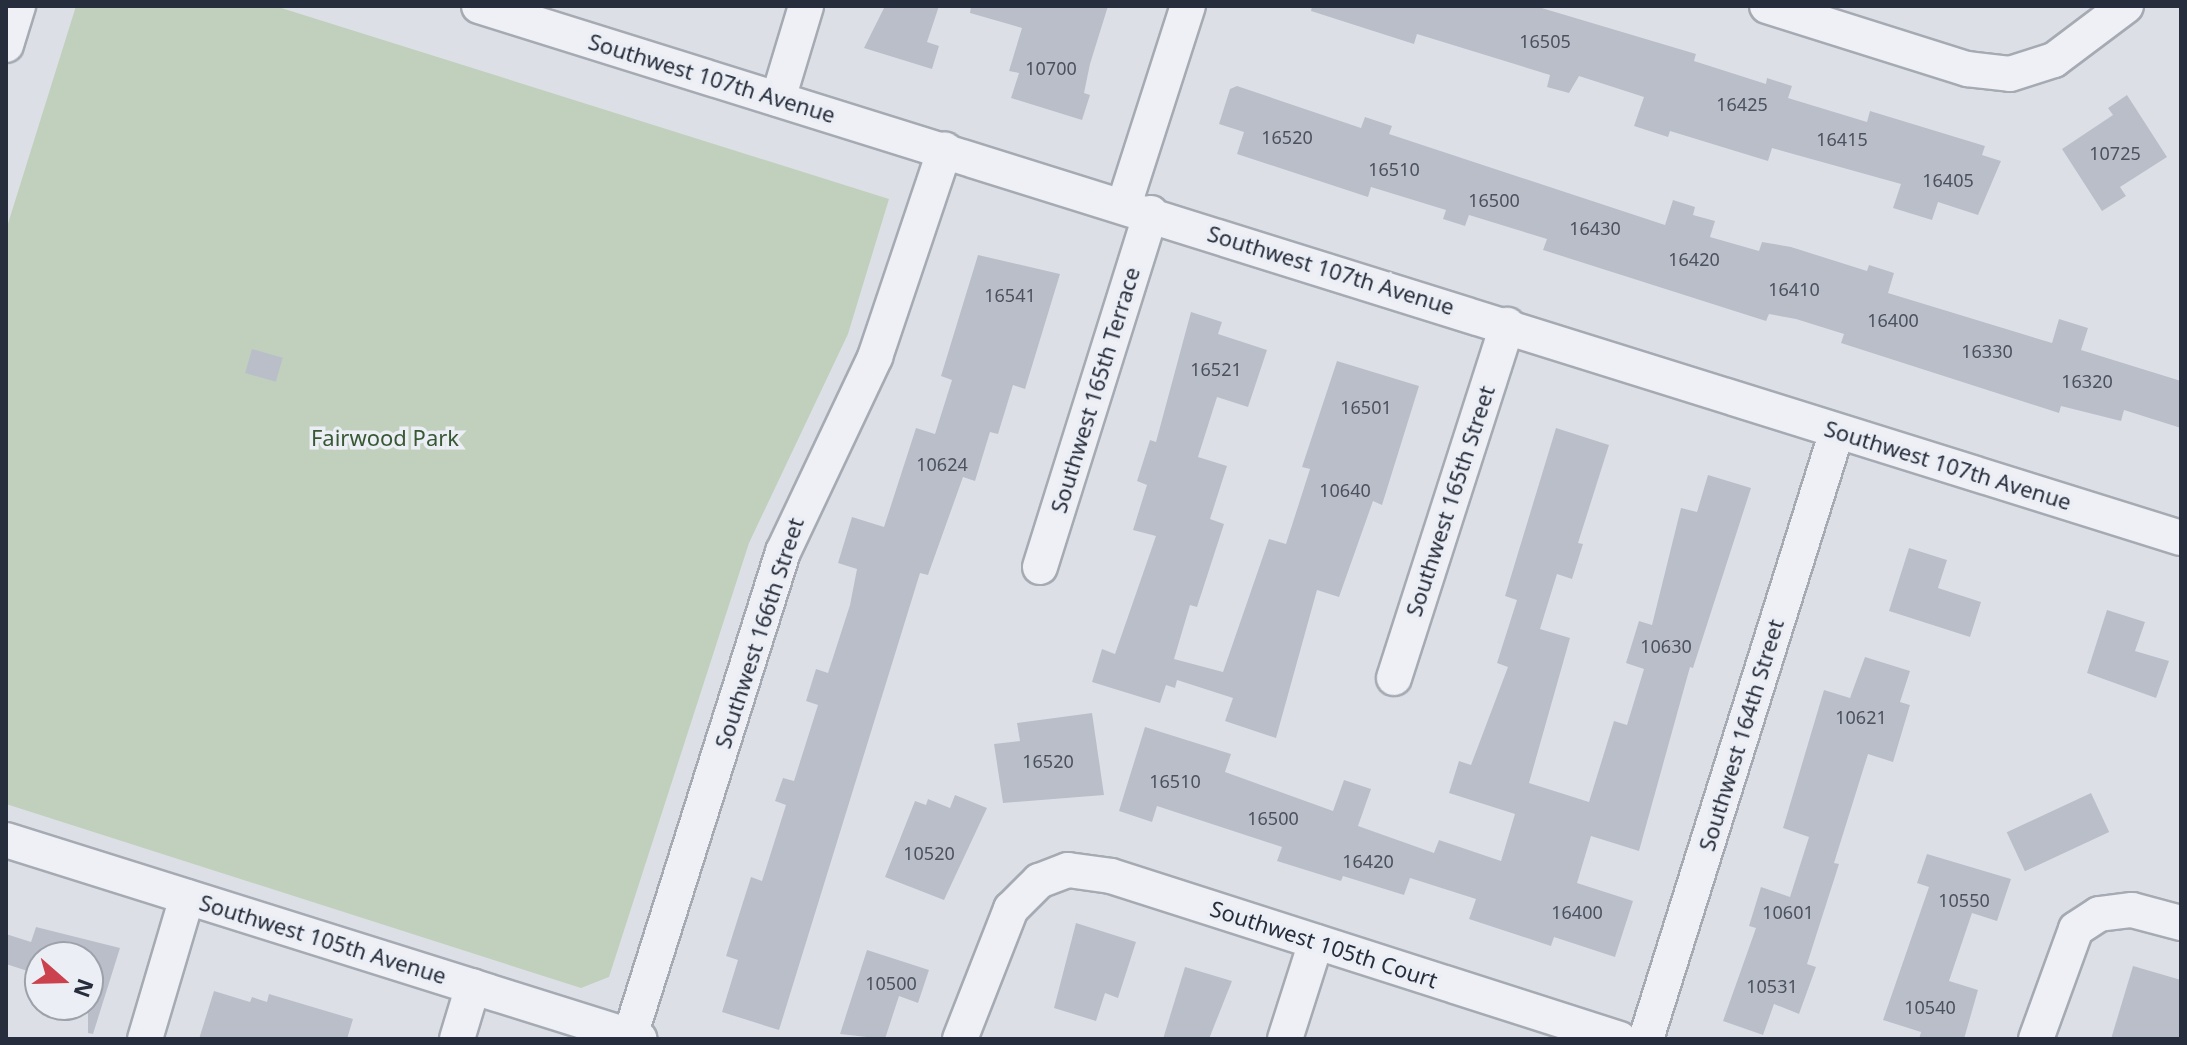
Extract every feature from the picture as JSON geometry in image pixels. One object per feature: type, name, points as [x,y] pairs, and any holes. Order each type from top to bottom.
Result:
[{"type":"street","points":[[6,45],[18,6]]},
{"type":"street","name":"Southwest 107th Avenue","points":[[479,6],[1137,209],[2181,538]]},
{"type":"street","points":[[778,99],[806,6]]},
{"type":"street","points":[[1137,209],[1188,6]]},
{"type":"street","points":[[1767,6],[1989,73],[2032,69],[2077,46],[2126,6]]},
{"type":"street","name":"Southwest 166th Street","points":[[635,1037],[783,552],[875,357],[945,149]]},
{"type":"street","name":"Southwest 165th Terrace","points":[[1040,567],[1137,209]]},
{"type":"street","name":"Southwest 165th Street","points":[[1394,678],[1507,325]]},
{"type":"street","name":"Southwest 164th Street","points":[[1646,1039],[1837,431]]},
{"type":"street","name":"Southwest 105th Avenue","points":[[6,840],[635,1037]]},
{"type":"street","name":"Southwest 105th Court","points":[[960,1039],[1004,923],[1029,888],[1068,870],[1088,871],[1620,1039]]},
{"type":"street","points":[[145,1039],[187,897]]},
{"type":"street","points":[[2036,1039],[2076,929],[2099,914],[2132,910],[2181,923]]},
{"type":"street","points":[[1285,1039],[1316,942]]},
{"type":"street","points":[[457,1039],[473,986]]},
{"type":"green space","name":"Fairwood Park","points":[[76,6],[275,6],[889,199],[848,334],[749,543],[609,977],[581,988],[6,804],[6,230]]},
{"type":"building","points":[[885,6],[939,6],[927,42],[939,46],[932,69],[864,48]]},
{"type":"building","points":[[971,6],[1108,6],[1090,64],[1084,93],[1090,95],[1082,120],[1011,98],[1019,73],[1009,71],[1022,28],[970,13]]},
{"type":"building","points":[[1312,6],[1535,6],[1696,54],[1694,61],[1766,84],[1767,78],[1792,86],[1788,98],[1867,122],[1870,111],[1985,146],[1982,155],[2001,161],[1978,215],[1938,202],[1932,220],[1893,208],[1901,184],[1772,148],[1768,161],[1670,131],[1668,137],[1634,126],[1644,97],[1579,76],[1569,93],[1547,87],[1550,75],[1417,34],[1414,44],[1311,11]]},
{"type":"building","points":[[1237,86],[1361,128],[1365,117],[1392,126],[1389,134],[1665,225],[1673,200],[1695,207],[1693,215],[1715,221],[1710,237],[1759,251],[1762,242],[1791,247],[1867,271],[1869,265],[1894,273],[1888,293],[2052,343],[2059,319],[2088,328],[2081,350],[2181,381],[2181,428],[2124,410],[2121,421],[2061,406],[2059,413],[1841,343],[1844,334],[1769,314],[1766,321],[1543,250],[1547,239],[1469,215],[1465,226],[1443,219],[1446,210],[1371,187],[1368,197],[1237,154],[1244,132],[1219,124],[1230,89]]},
{"type":"building","points":[[2127,95],[2167,157],[2120,187],[2126,196],[2102,211],[2062,149],[2113,115],[2108,108]]},
{"type":"building","points":[[978,255],[1060,274],[1025,389],[1013,385],[998,434],[990,432],[975,481],[963,477],[928,575],[920,573],[779,1030],[722,1012],[738,960],[726,956],[751,877],[762,881],[786,805],[775,801],[783,778],[794,781],[818,705],[806,701],[816,669],[828,673],[850,605],[857,569],[838,563],[852,517],[884,527],[916,428],[935,434],[952,380],[941,376]]},
{"type":"building","points":[[1191,312],[1222,322],[1218,334],[1267,350],[1248,407],[1217,397],[1198,457],[1227,466],[1210,519],[1224,524],[1197,607],[1190,605],[1174,659],[1223,672],[1269,539],[1286,544],[1310,469],[1302,467],[1337,361],[1419,386],[1382,505],[1373,501],[1339,597],[1317,590],[1276,738],[1225,721],[1233,698],[1177,680],[1175,688],[1166,685],[1160,703],[1092,682],[1102,649],[1115,654],[1156,536],[1133,530],[1147,485],[1137,481],[1150,440],[1156,442]]},
{"type":"building","points":[[252,349],[283,358],[276,382],[245,373]]},
{"type":"building","points":[[1556,428],[1609,445],[1578,543],[1583,544],[1572,579],[1557,574],[1540,629],[1570,638],[1529,783],[1589,802],[1614,721],[1627,725],[1644,669],[1626,663],[1639,621],[1652,625],[1681,508],[1697,512],[1708,475],[1751,488],[1693,668],[1690,667],[1639,851],[1591,836],[1577,883],[1633,901],[1615,957],[1554,937],[1551,946],[1469,919],[1476,899],[1410,878],[1404,895],[1343,876],[1341,881],[1277,861],[1282,847],[1157,806],[1152,822],[1119,811],[1145,727],[1231,754],[1225,772],[1333,811],[1344,780],[1371,789],[1358,826],[1434,853],[1439,840],[1501,861],[1515,814],[1449,793],[1459,761],[1471,765],[1508,667],[1497,663],[1517,600],[1505,596]]},
{"type":"building","points":[[1909,548],[1947,560],[1938,588],[1981,602],[1970,637],[1889,611]]},
{"type":"building","points":[[2107,610],[2145,622],[2135,651],[2169,661],[2156,698],[2087,673]]},
{"type":"building","points":[[1865,657],[1910,671],[1900,702],[1910,705],[1893,762],[1868,754],[1834,863],[1839,864],[1807,964],[1816,967],[1799,1014],[1774,1004],[1763,1035],[1723,1021],[1756,928],[1749,926],[1761,887],[1790,897],[1809,837],[1783,828],[1824,690],[1850,698]]},
{"type":"building","points":[[1092,713],[1104,795],[1003,803],[994,744],[1020,741],[1017,723]]},
{"type":"building","points":[[2091,793],[2109,832],[2025,871],[2007,832]]},
{"type":"building","points":[[955,795],[987,808],[944,900],[885,877],[915,801],[926,805],[928,799],[950,808]]},
{"type":"building","points":[[1927,854],[2011,879],[1997,921],[1972,913],[1949,981],[1978,990],[1964,1039],[1919,1039],[1921,1032],[1883,1020],[1929,887],[1917,883]]},
{"type":"building","points":[[1076,923],[1136,942],[1118,998],[1105,993],[1096,1021],[1054,1008]]},
{"type":"building","points":[[36,927],[92,941],[31,941]]},
{"type":"building","points":[[6,934],[28,941],[24,941],[24,970],[6,964]]},
{"type":"building","points":[[104,944],[120,948],[104,999]]},
{"type":"building","points":[[867,950],[929,970],[918,1003],[899,996],[885,1039],[840,1034]]},
{"type":"building","points":[[2133,966],[2181,980],[2181,1039],[2111,1039]]},
{"type":"building","points":[[1185,967],[1232,981],[1209,1039],[1163,1039]]},
{"type":"building","points":[[214,991],[250,1002],[252,997],[267,1002],[269,994],[353,1019],[347,1039],[199,1039]]},
{"type":"building","points":[[88,1021],[97,1021],[93,1034],[88,1033]]}]
